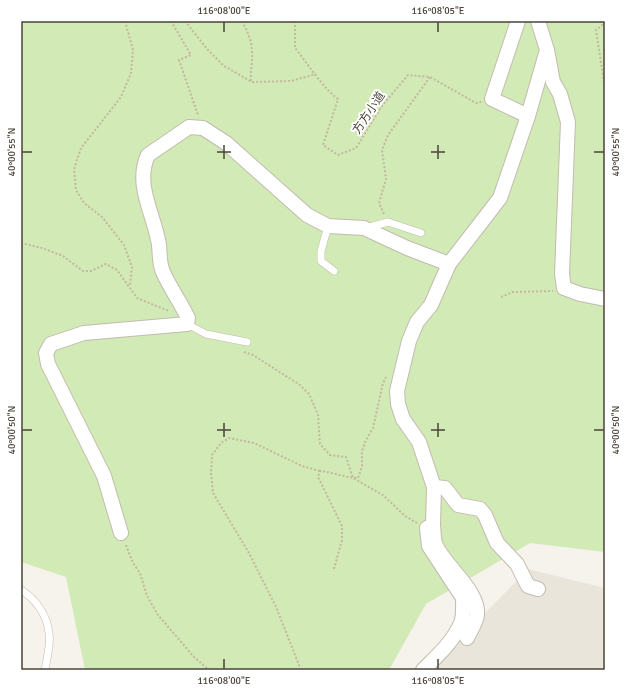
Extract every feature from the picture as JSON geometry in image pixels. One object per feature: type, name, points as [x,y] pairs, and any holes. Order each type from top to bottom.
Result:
[{"type":"street","points":[[518,21],[492,99],[528,116]]},
{"type":"street","points":[[538,21],[552,68],[553,82],[560,94],[568,122],[562,274],[564,288],[580,294],[605,299]]},
{"type":"street","points":[[423,670],[451,639],[462,622],[463,598],[429,546],[434,487],[419,442],[403,419],[398,404],[397,391],[409,341],[416,322],[431,305],[449,264],[500,198],[528,116],[546,50]]},
{"type":"street","points":[[121,533],[104,476],[48,364],[46,354],[51,344],[84,333],[188,321],[162,271],[159,258],[159,245],[144,189],[143,171],[148,155],[189,127],[203,128],[226,143],[307,215],[328,226],[364,228],[407,248],[449,264]]},
{"type":"street","points":[[434,487],[445,488],[458,504],[480,509],[491,526],[497,543],[517,564],[528,586],[538,589]]},
{"type":"street","points":[[430,526],[436,545],[445,560],[472,595],[476,607],[477,616],[467,638]]},
{"type":"lane","points":[[364,228],[388,222],[422,233]]},
{"type":"lane","points":[[328,226],[321,251],[321,261],[334,271]]},
{"type":"lane","points":[[188,321],[206,334],[247,342]]},
{"type":"lane","points":[[21,590],[29,594],[42,611],[49,633],[46,670]]},
{"type":"path","points":[[125,21],[133,50],[131,73],[121,97],[81,148],[74,169],[76,190],[84,203],[102,216],[124,245],[132,267],[130,285]]},
{"type":"path","points":[[171,21],[191,55],[179,60],[203,128]]},
{"type":"path","points":[[184,21],[208,50],[224,66],[252,82],[291,81],[316,74]]},
{"type":"path","points":[[242,21],[250,36],[252,53],[250,68],[252,82]]},
{"type":"path","name":"方方小道","points":[[295,21],[295,48],[316,74],[326,91],[338,99],[323,145],[338,155],[356,148],[382,106],[408,75],[430,76],[476,103],[492,99]]},
{"type":"path","points":[[605,29],[602,25],[596,30],[605,89]]},
{"type":"path","points":[[388,222],[379,203],[386,179],[382,150],[388,135],[430,76]]},
{"type":"path","points":[[21,243],[42,248],[63,256],[83,272],[90,271],[106,264],[117,270],[130,285],[137,298],[188,321]]},
{"type":"path","points":[[501,297],[513,292],[551,291],[564,288]]},
{"type":"path","points":[[232,340],[240,350],[253,355],[283,374],[300,385],[309,394],[318,415],[320,444],[330,455],[346,457],[352,478],[383,495],[405,516],[430,526]]},
{"type":"path","points":[[301,670],[276,607],[249,553],[213,493],[211,473],[212,455],[221,443],[229,438],[254,442],[302,466],[320,471],[332,472],[346,478],[358,478],[362,466],[362,451],[373,428],[383,383],[386,376]]},
{"type":"path","points":[[320,471],[318,477],[342,526],[342,540],[334,569]]},
{"type":"path","points":[[121,533],[133,563],[140,573],[147,596],[158,615],[194,657],[209,670]]},
{"type":"shaded area","points":[[528,569],[605,588],[605,670],[430,670]]},
{"type":"green space","points":[[21,21],[605,21],[605,552],[530,543],[426,604],[389,670],[85,670],[66,577],[21,562]]}]
